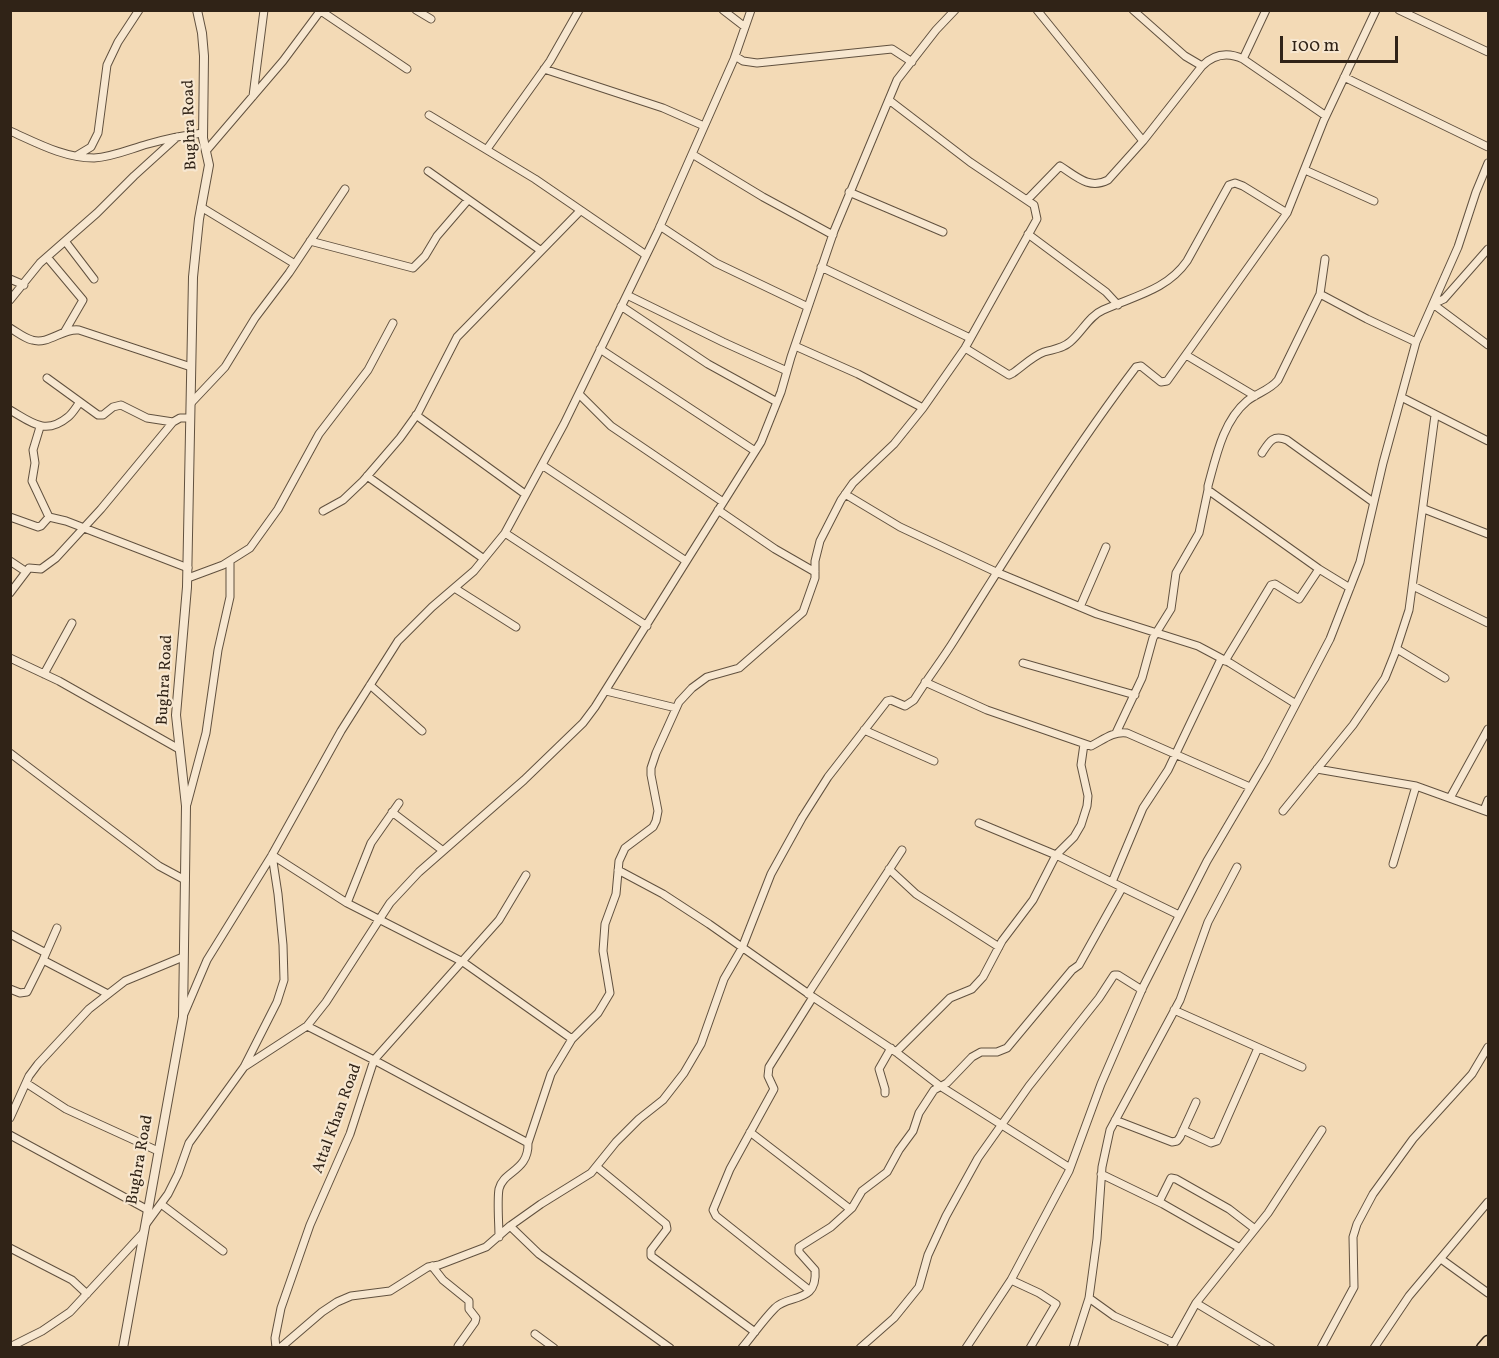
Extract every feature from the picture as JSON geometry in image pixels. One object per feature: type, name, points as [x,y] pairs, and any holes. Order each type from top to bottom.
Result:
[{"type":"highway","points":[[1482,1347],[1488,1341]]},
{"type":"street","points":[[76,156],[92,147],[98,134],[107,65],[118,42],[140,10]]},
{"type":"street","name":"Bughra Road","points":[[123,1347],[183,1017],[186,806],[176,715],[188,578],[193,276],[201,207],[209,171],[203,133],[204,56],[197,10]]},
{"type":"street","points":[[253,96],[264,10]]},
{"type":"street","points":[[416,10],[431,19]]},
{"type":"street","points":[[487,149],[543,69],[579,10]]},
{"type":"street","points":[[723,10],[746,27]]},
{"type":"street","points":[[183,1017],[207,960],[272,855],[341,731],[398,641],[432,607],[456,589],[505,533],[579,394],[660,226],[735,56],[751,10]]},
{"type":"street","points":[[244,1067],[307,1026],[326,1002],[390,903],[442,850],[524,780],[583,723],[606,691],[761,442],[777,402],[821,267],[849,192],[897,80],[936,30],[955,10]]},
{"type":"street","points":[[1037,10],[1143,141]]},
{"type":"street","points":[[1133,10],[1185,56],[1202,66]]},
{"type":"street","points":[[1243,58],[1266,10]]},
{"type":"street","points":[[278,1347],[337,1302],[351,1296],[390,1291],[432,1266],[486,1247],[510,1226],[591,1173],[616,1142],[639,1119],[663,1100],[684,1073],[701,1044],[724,979],[742,948],[771,874],[828,777],[887,700],[908,705],[926,682],[1076,451],[1136,367],[1141,366],[1155,378],[1165,382],[1186,355],[1287,213],[1326,116],[1376,10]]},
{"type":"street","points":[[1399,10],[1488,52]]},
{"type":"street","points":[[206,150],[321,11],[407,69]]},
{"type":"street","points":[[735,56],[742,61],[757,63],[892,49],[912,62]]},
{"type":"street","points":[[1027,200],[1060,166],[1086,183],[1101,184],[1114,175],[1202,66],[1209,59],[1220,55],[1233,54],[1243,58],[1326,116]]},
{"type":"street","points":[[543,69],[663,108],[704,126]]},
{"type":"street","points":[[1344,77],[1488,147]]},
{"type":"street","points":[[499,1237],[499,1189],[528,1154],[528,1143],[551,1074],[572,1039],[598,1013],[610,993],[603,951],[606,924],[616,894],[619,861],[625,848],[653,827],[656,821],[658,811],[651,768],[676,708],[692,688],[707,677],[739,668],[803,612],[813,586],[815,561],[824,530],[845,494],[853,483],[894,444],[923,408],[965,348],[1037,219],[1035,204],[970,162],[889,100]]},
{"type":"street","points":[[429,115],[487,149],[646,255]]},
{"type":"street","points":[[10,131],[48,148],[76,156],[95,158],[115,155],[177,137],[203,133]]},
{"type":"street","points":[[10,300],[47,257],[177,137]]},
{"type":"street","points":[[693,154],[771,202],[833,235]]},
{"type":"street","points":[[966,1347],[1011,1281],[1070,1168],[1101,1084],[1142,990],[1207,861],[1330,639],[1360,562],[1373,502],[1416,342],[1458,247],[1488,163]]},
{"type":"street","points":[[1305,170],[1374,201]]},
{"type":"street","points":[[428,171],[540,250]]},
{"type":"street","points":[[965,348],[1009,375],[1043,352],[1065,346],[1102,310],[1164,285],[1180,271],[1229,184],[1235,183],[1243,186],[1287,213]]},
{"type":"street","points":[[191,403],[225,367],[255,318],[295,264],[345,189]]},
{"type":"street","points":[[849,192],[943,232]]},
{"type":"street","points":[[310,241],[413,268],[468,200]]},
{"type":"street","points":[[201,207],[295,264]]},
{"type":"street","points":[[323,511],[343,500],[400,438],[416,414],[458,337],[580,211]]},
{"type":"street","points":[[660,226],[716,263],[808,307]]},
{"type":"street","points":[[1028,234],[1106,292],[1118,305]]},
{"type":"street","points":[[65,241],[94,279]]},
{"type":"street","points":[[1433,304],[1444,299],[1488,249]]},
{"type":"street","points":[[47,257],[82,300],[65,332]]},
{"type":"street","points":[[1116,734],[1135,695],[1156,633],[1171,609],[1176,573],[1199,533],[1208,490],[1224,435],[1247,401],[1274,385],[1278,380],[1320,294],[1325,259]]},
{"type":"street","points":[[821,267],[970,338]]},
{"type":"street","points":[[10,279],[24,285]]},
{"type":"street","points":[[1320,294],[1416,342]]},
{"type":"street","points":[[627,295],[787,371]]},
{"type":"street","points":[[1433,304],[1488,345]]},
{"type":"street","points":[[621,306],[708,364],[777,402]]},
{"type":"street","points":[[188,578],[230,561],[250,548],[270,521],[319,434],[368,370],[393,323]]},
{"type":"street","points":[[10,328],[29,340],[38,341],[74,329],[85,331],[191,367]]},
{"type":"street","points":[[795,346],[858,374],[923,408]]},
{"type":"street","points":[[600,349],[755,452]]},
{"type":"street","points":[[1186,355],[1255,396]]},
{"type":"street","points":[[47,378],[98,415],[103,415],[113,406],[121,405],[147,418],[173,422]]},
{"type":"street","points":[[579,394],[611,426],[723,502]]},
{"type":"street","points":[[1401,397],[1488,441]]},
{"type":"street","points":[[10,410],[40,427],[50,427],[68,418],[80,402]]},
{"type":"street","points":[[416,414],[525,494]]},
{"type":"street","points":[[1283,811],[1353,725],[1385,678],[1397,649],[1409,610],[1413,586],[1435,415]]},
{"type":"street","points":[[10,593],[25,571],[29,568],[36,570],[46,567],[84,528],[173,422],[180,418],[190,418]]},
{"type":"street","points":[[40,427],[33,450],[35,463],[32,481],[49,517],[188,568]]},
{"type":"street","points":[[1262,453],[1272,438],[1287,440],[1373,502]]},
{"type":"street","points":[[542,465],[686,561]]},
{"type":"street","points":[[367,476],[484,559]]},
{"type":"street","points":[[1208,490],[1319,569],[1350,588]]},
{"type":"street","points":[[845,494],[900,527],[996,572],[1080,607],[1198,646],[1296,704]]},
{"type":"street","points":[[1424,509],[1488,534]]},
{"type":"street","points":[[718,510],[775,549],[815,572]]},
{"type":"street","points":[[10,517],[38,527],[49,517]]},
{"type":"street","points":[[505,533],[647,626]]},
{"type":"street","points":[[1080,607],[1106,547]]},
{"type":"street","points":[[10,561],[25,571]]},
{"type":"street","points":[[186,806],[206,733],[218,650],[230,597],[230,561]]},
{"type":"street","points":[[1112,882],[1143,808],[1168,770],[1223,660],[1271,585],[1275,584],[1299,599],[1319,569]]},
{"type":"street","points":[[1413,586],[1488,623]]},
{"type":"street","points":[[456,589],[516,627]]},
{"type":"street","points":[[44,674],[72,623]]},
{"type":"street","points":[[1397,649],[1445,678]]},
{"type":"street","points":[[10,658],[44,674],[180,749]]},
{"type":"street","points":[[1023,663],[1135,695]]},
{"type":"street","points":[[926,682],[987,711],[1091,746],[1116,734],[1127,733],[1250,787]]},
{"type":"street","points":[[370,685],[422,731]]},
{"type":"street","points":[[606,691],[676,708]]},
{"type":"street","points":[[1450,798],[1488,729]]},
{"type":"street","points":[[864,730],[934,761]]},
{"type":"street","points":[[885,1093],[879,1068],[893,1050],[950,998],[972,989],[988,969],[999,947],[1033,900],[1056,855],[1074,837],[1081,825],[1088,796],[1081,765],[1084,744]]},
{"type":"street","points":[[10,753],[159,866],[184,880]]},
{"type":"street","points":[[1317,769],[1416,786],[1486,811],[1488,800]]},
{"type":"street","points":[[1393,864],[1416,786]]},
{"type":"street","points":[[346,903],[371,843],[399,802]]},
{"type":"street","points":[[392,812],[442,850]]},
{"type":"street","points":[[980,823],[1056,855],[1179,915]]},
{"type":"street","points":[[809,1290],[714,1213],[714,1206],[730,1169],[774,1089],[768,1076],[769,1067],[902,850]]},
{"type":"street","points":[[272,855],[346,903],[381,918],[463,962],[572,1039]]},
{"type":"street","points":[[10,1347],[57,1322],[87,1294],[144,1229],[178,1174],[193,1136],[244,1067],[277,1002],[284,980],[278,894],[272,855]]},
{"type":"street","points":[[1073,1347],[1089,1298],[1097,1239],[1101,1174],[1110,1130],[1180,1000],[1208,922],[1237,867]]},
{"type":"street","points":[[889,869],[916,894],[999,947]]},
{"type":"street","points":[[618,870],[663,894],[893,1050],[940,1086],[1000,1126],[1070,1168]]},
{"type":"street","name":"Attal Khan Road","points":[[278,1347],[275,1338],[281,1308],[310,1225],[350,1134],[374,1060],[499,920],[526,875]]},
{"type":"street","points":[[742,1347],[780,1304],[799,1298],[813,1284],[815,1270],[799,1252],[799,1247],[831,1227],[850,1209],[862,1191],[887,1172],[899,1149],[913,1131],[919,1113],[934,1089],[947,1083],[972,1057],[981,1052],[997,1052],[1006,1048],[1072,970],[1079,965],[1122,888]]},
{"type":"street","points":[[10,989],[20,993],[27,992],[57,928]]},
{"type":"street","points":[[10,934],[46,953]]},
{"type":"street","points":[[10,1118],[26,1083],[50,1049],[89,1009],[131,977],[183,957]]},
{"type":"street","points":[[43,960],[108,994]]},
{"type":"street","points":[[860,1347],[894,1318],[919,1287],[928,1255],[946,1216],[978,1158],[1114,975],[1118,975],[1142,990]]},
{"type":"street","points":[[1174,1011],[1302,1067]]},
{"type":"street","points":[[307,1026],[528,1143]]},
{"type":"street","points":[[1321,1347],[1354,1287],[1353,1237],[1357,1224],[1373,1194],[1413,1139],[1472,1074],[1488,1047]]},
{"type":"street","points":[[1183,1130],[1211,1143],[1217,1141],[1258,1048]]},
{"type":"street","points":[[26,1083],[66,1109],[158,1151]]},
{"type":"street","points":[[1115,1120],[1172,1142],[1177,1141],[1196,1102]]},
{"type":"street","points":[[1089,1298],[1114,1316],[1172,1345],[1196,1303],[1268,1213],[1322,1130]]},
{"type":"street","points":[[750,1132],[850,1209]]},
{"type":"street","points":[[10,1135],[148,1210]]},
{"type":"street","points":[[597,1167],[666,1224],[667,1229],[651,1250],[651,1256],[755,1332]]},
{"type":"street","points":[[1101,1174],[1240,1248]]},
{"type":"street","points":[[1159,1203],[1171,1178],[1176,1179],[1229,1209],[1255,1229]]},
{"type":"street","points":[[1374,1347],[1409,1296],[1488,1203]]},
{"type":"street","points":[[161,1204],[223,1251]]},
{"type":"street","points":[[510,1226],[539,1254],[670,1347]]},
{"type":"street","points":[[10,1248],[65,1276],[87,1294]]},
{"type":"street","points":[[1441,1259],[1488,1293]]},
{"type":"street","points":[[432,1266],[443,1280],[469,1301],[469,1309],[476,1318],[458,1346]]},
{"type":"street","points":[[1011,1281],[1039,1293],[1056,1304],[1030,1347]]},
{"type":"street","points":[[1196,1303],[1271,1347]]},
{"type":"street","points":[[535,1334],[554,1347]]}]
